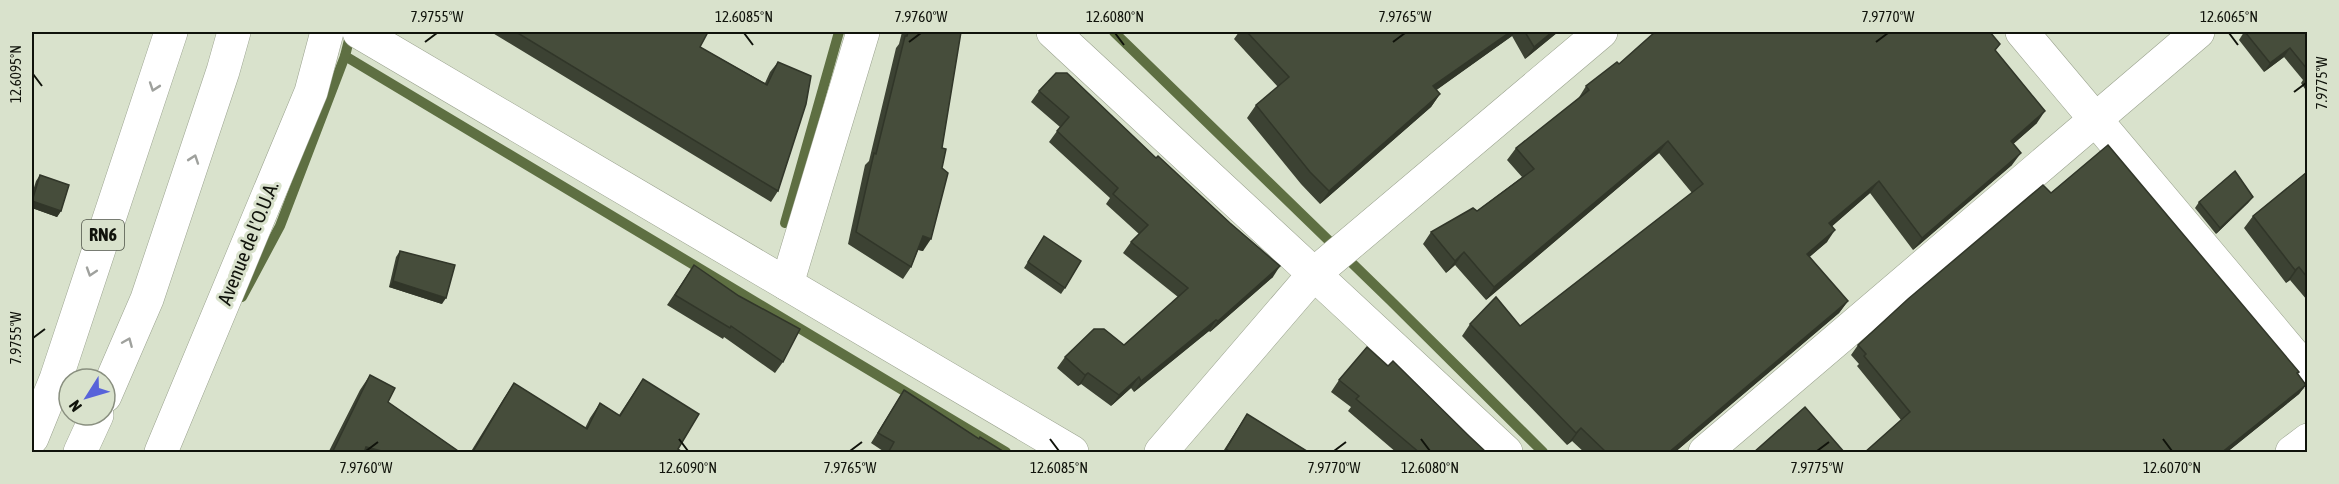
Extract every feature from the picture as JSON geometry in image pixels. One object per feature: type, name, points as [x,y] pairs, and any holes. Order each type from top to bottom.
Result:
[{"type":"main road","name":"RN6","points":[[32,438],[56,379],[171,32]]},
{"type":"main road","points":[[117,368],[147,299],[234,32]]},
{"type":"main road","name":"Avenue de l'O.U.A.","points":[[161,453],[310,92],[327,32]]},
{"type":"main road","points":[[359,32],[1072,453]]},
{"type":"main road","points":[[787,284],[863,32]]},
{"type":"main road","points":[[1053,32],[1506,453]]},
{"type":"main road","points":[[1161,453],[1314,274],[1600,32]]},
{"type":"main road","points":[[2022,32],[2307,372]]},
{"type":"main road","points":[[1705,453],[2198,32]]},
{"type":"main road","points":[[80,453],[92,427]]},
{"type":"main road","points":[[2292,453],[2307,440]]},
{"type":"building","points":[[516,32],[708,32],[700,47],[767,85],[778,62],[811,76],[806,104],[778,191]]},
{"type":"building","points":[[908,32],[961,32],[942,148],[946,149],[942,168],[948,173],[931,239],[923,236],[911,267],[856,232],[874,153],[876,154],[905,36]]},
{"type":"building","points":[[1247,32],[1510,32],[1433,86],[1440,94],[1329,191],[1310,172],[1256,105],[1289,77]]},
{"type":"building","points":[[1525,32],[1552,32],[1534,47]]},
{"type":"building","points":[[1655,32],[1990,32],[2000,44],[1995,50],[2045,111],[2011,141],[2021,153],[1922,238],[1879,181],[1829,223],[1835,230],[1807,254],[1848,301],[1668,453],[1607,453],[1581,428],[1576,433],[1470,324],[1496,297],[1520,326],[1703,184],[1668,141],[1494,287],[1464,252],[1455,261],[1431,232],[1473,208],[1477,211],[1534,169],[1516,148],[1589,90],[1586,86],[1617,62],[1619,64]]},
{"type":"building","points":[[2245,32],[2307,32],[2307,69],[2290,48],[2270,63]]},
{"type":"building","points":[[1056,73],[1067,73],[1156,158],[1158,156],[1280,266],[1218,321],[1216,320],[1141,381],[1139,377],[1119,395],[1088,373],[1085,375],[1065,357],[1094,329],[1104,329],[1124,345],[1188,288],[1131,242],[1148,225],[1113,194],[1118,188],[1057,131],[1069,117],[1039,91]]},
{"type":"building","points":[[2108,145],[2299,372],[2297,373],[2306,385],[2221,453],[1864,453],[1910,412],[1864,356],[1866,354],[1858,345],[1908,299],[2043,185],[2051,193]]},
{"type":"building","points":[[2235,171],[2253,197],[2220,228],[2199,202]]},
{"type":"building","points":[[2307,172],[2307,277],[2299,267],[2295,270],[2253,216]]},
{"type":"building","points":[[40,175],[69,185],[61,211],[32,201]]},
{"type":"building","points":[[1044,236],[1081,261],[1065,288],[1028,262]]},
{"type":"building","points":[[400,251],[455,265],[446,298],[393,281]]},
{"type":"building","points":[[694,265],[739,296],[800,329],[783,362],[731,326],[730,328],[675,295]]},
{"type":"building","points":[[1367,347],[1388,366],[1393,361],[1487,453],[1420,453],[1356,399],[1359,396],[1339,380]]},
{"type":"building","points":[[370,375],[395,388],[388,402],[461,453],[389,453],[366,447],[364,453],[332,453]]},
{"type":"building","points":[[643,379],[699,414],[678,449],[684,453],[472,453],[514,383],[587,429],[600,403],[620,416]]},
{"type":"building","points":[[904,390],[979,439],[980,437],[1006,453],[888,453],[894,442],[878,433]]},
{"type":"building","points":[[1805,407],[1845,453],[1753,453]]},
{"type":"building","points":[[1247,414],[1310,453],[1232,453],[1226,449]]},
{"type":"waterway","points":[[242,297],[280,226],[345,56],[351,32]]},
{"type":"waterway","points":[[785,223],[839,32]]},
{"type":"waterway","points":[[1114,32],[1543,452]]},
{"type":"waterway","points":[[345,56],[1006,452]]}]
